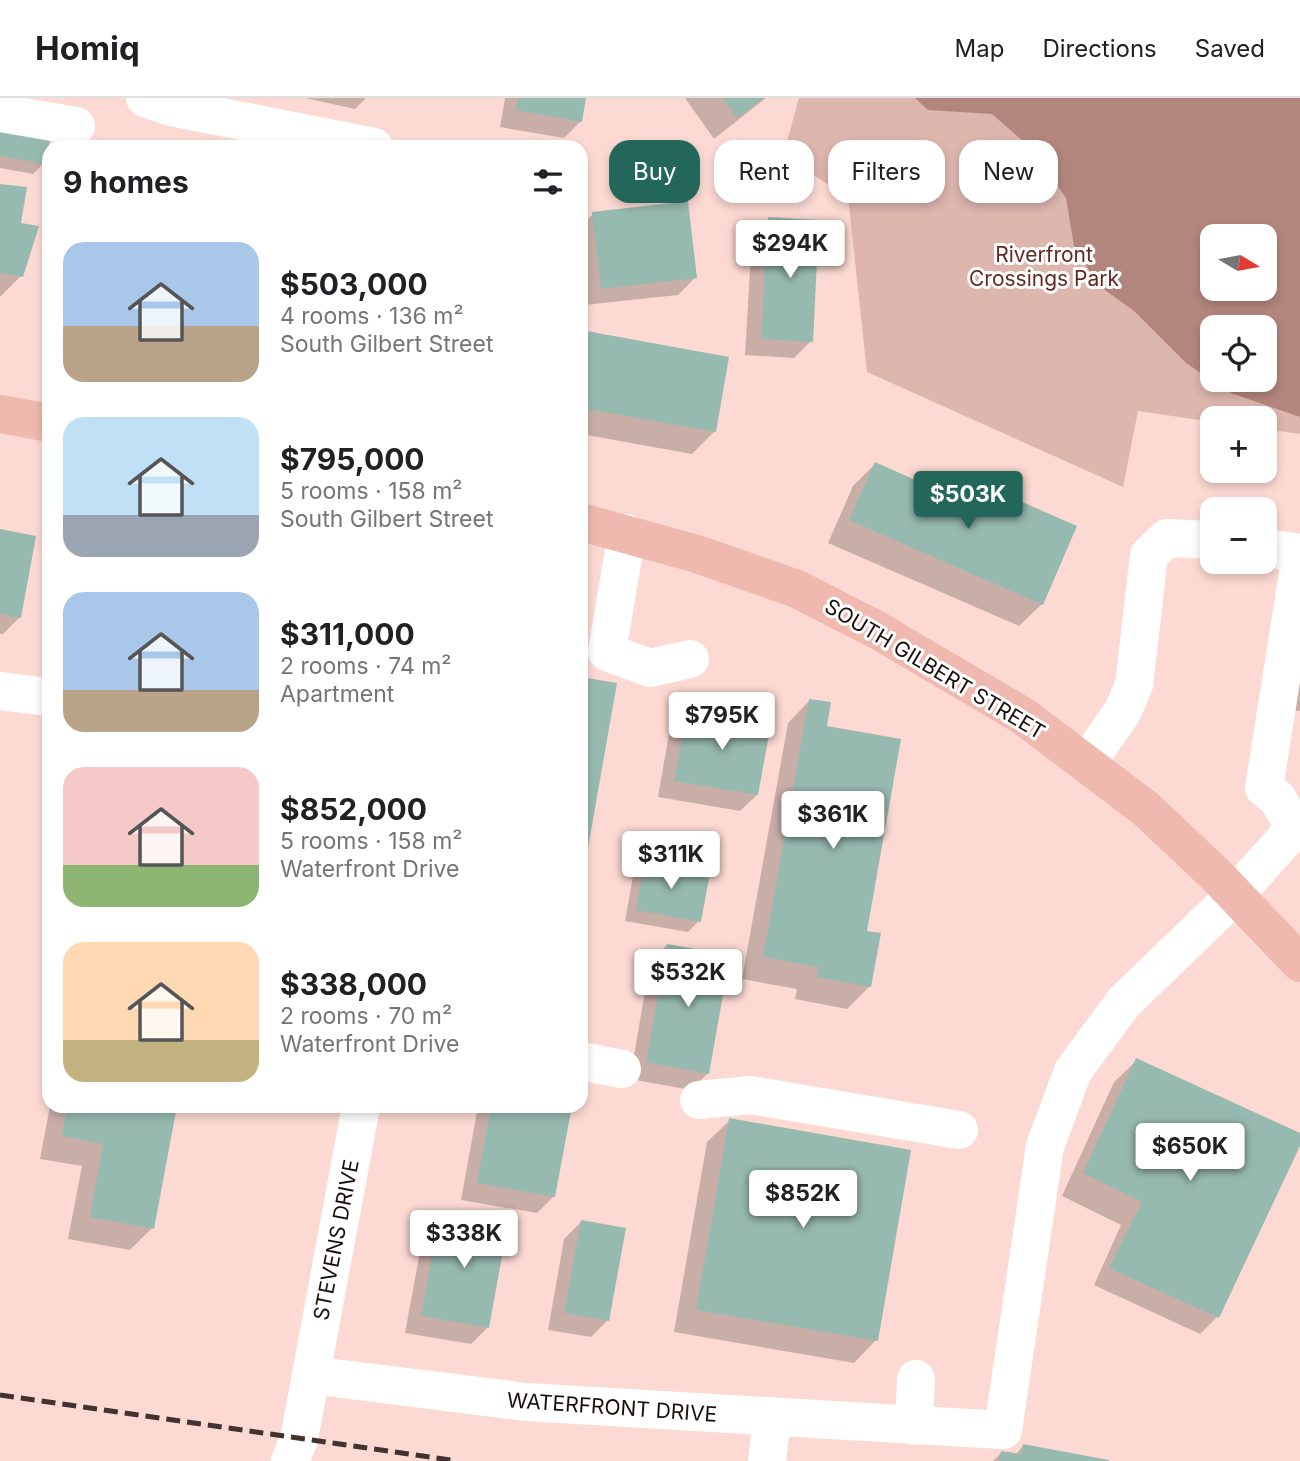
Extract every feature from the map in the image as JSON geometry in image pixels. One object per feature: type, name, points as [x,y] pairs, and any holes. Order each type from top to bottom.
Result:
[{"type":"main road","points":[[0,414],[42,422]]},
{"type":"main road","name":"SOUTH GILBERT STREET","points":[[588,524],[627,533],[797,589],[877,630],[1023,716],[1146,809],[1300,962]]},
{"type":"street","points":[[145,98],[171,107],[338,140]]},
{"type":"street","points":[[13,109],[76,125]]},
{"type":"street","points":[[627,533],[594,654],[650,668],[690,659]]},
{"type":"street","points":[[1086,764],[1123,711],[1134,685],[1149,555],[1167,538],[1200,539]]},
{"type":"street","points":[[1277,550],[1300,553]]},
{"type":"street","points":[[1235,895],[1298,829],[1277,798],[1264,788],[1300,561]]},
{"type":"street","points":[[0,691],[42,696]]},
{"type":"street","name":"WATERFRONT DRIVE","points":[[310,1375],[526,1402],[772,1419],[1003,1430],[1045,1146],[1073,1070],[1124,1002],[1235,895]]},
{"type":"street","points":[[588,1062],[622,1069]]},
{"type":"street","points":[[699,1100],[750,1095],[959,1130]]},
{"type":"street","name":"STEVENS DRIVE","points":[[310,1375],[360,1113]]},
{"type":"street","points":[[290,1461],[299,1439],[310,1375]]},
{"type":"street","points":[[914,1426],[916,1379]]},
{"type":"street","points":[[767,1461],[772,1419]]},
{"type":"green space","name":"Riverfront Crossings Park","points":[[799,98],[1300,98],[1300,434],[1277,431],[1277,406],[1200,406],[1200,420],[1138,411],[1123,487],[867,372],[849,203],[945,203],[945,140],[828,140],[828,184],[814,176],[814,140],[787,140]]},
{"type":"shaded area","points":[[915,98],[1300,98],[1300,417],[1277,409],[1277,406],[1268,406],[1230,392],[1277,392],[1277,315],[1200,315],[1200,372],[1186,363],[1134,311],[1098,285],[1074,246],[1066,198],[1058,187],[1058,140],[1022,140],[992,114],[928,110]]},
{"type":"building","points":[[518,98],[586,98],[582,122],[516,110]]},
{"type":"building","points":[[723,98],[764,98],[737,118]]},
{"type":"building","points":[[0,124],[51,133],[50,140],[42,140],[42,163],[0,156]]},
{"type":"building","points":[[0,184],[27,187],[21,223],[39,226],[23,277],[0,273]]},
{"type":"building","points":[[688,203],[697,278],[601,289],[592,212]]},
{"type":"building","points":[[768,217],[819,220],[813,342],[761,339]]},
{"type":"building","points":[[588,331],[729,357],[716,432],[588,409]]},
{"type":"building","points":[[875,462],[940,491],[945,481],[1008,509],[1013,498],[1077,526],[1043,605],[849,520]]},
{"type":"building","points":[[0,529],[36,536],[21,618],[0,614]]},
{"type":"building","points":[[588,678],[617,683],[588,848]]},
{"type":"building","points":[[809,699],[831,702],[827,726],[901,739],[867,931],[881,933],[871,987],[817,977],[818,967],[763,957]]},
{"type":"building","points":[[687,709],[771,724],[758,795],[674,781]]},
{"type":"building","points":[[645,858],[681,865],[680,873],[709,878],[701,922],[636,910]]},
{"type":"building","points":[[667,944],[730,955],[709,1074],[646,1062]]},
{"type":"building","points":[[1136,1058],[1300,1133],[1300,1146],[1219,1318],[1109,1268],[1142,1202],[1083,1173]]},
{"type":"building","points":[[66,1113],[176,1113],[154,1229],[90,1217],[103,1144],[62,1136]]},
{"type":"building","points":[[490,1113],[571,1113],[555,1197],[477,1183]]},
{"type":"building","points":[[729,1118],[911,1150],[878,1341],[696,1310]]},
{"type":"building","points":[[440,1211],[508,1223],[489,1328],[421,1316]]},
{"type":"building","points":[[581,1220],[626,1228],[609,1321],[564,1313]]},
{"type":"building","points":[[1023,1444],[1109,1461],[999,1461],[1001,1451],[1021,1454]]},
{"type":"railway","points":[[0,1395],[457,1461]]}]
